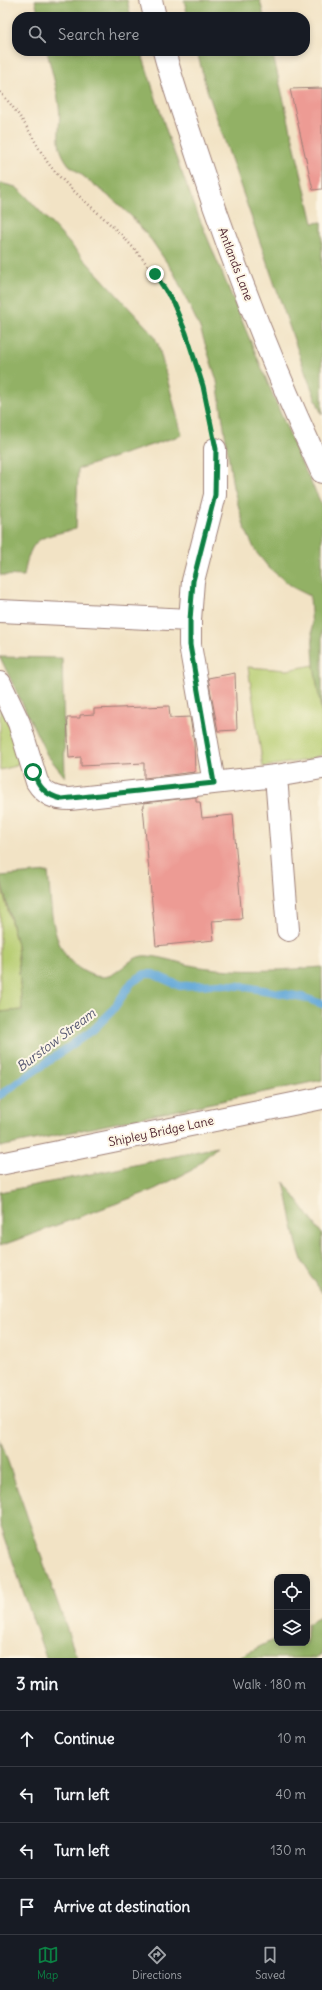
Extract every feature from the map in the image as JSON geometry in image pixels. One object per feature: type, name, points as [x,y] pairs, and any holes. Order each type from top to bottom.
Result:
[{"type":"main road","points":[[151,0],[154,12]]},
{"type":"main road","name":"Antlands Lane","points":[[166,56],[213,205],[256,320],[300,425],[322,472]]},
{"type":"main road","points":[[214,783],[190,645],[190,620],[193,581],[215,495],[216,449]]},
{"type":"main road","points":[[0,611],[190,620]]},
{"type":"main road","points":[[0,684],[20,723],[37,782],[42,790],[54,797],[70,799],[276,776],[322,768]]},
{"type":"main road","points":[[276,776],[288,930]]},
{"type":"main road","name":"Shipley Bridge Lane","points":[[0,1164],[322,1098]]},
{"type":"path","points":[[0,92],[24,123],[43,156],[59,176],[128,241],[155,274],[172,300],[186,333],[203,386],[216,449]]},
{"type":"green space","points":[[35,0],[127,0],[130,12],[38,12]]},
{"type":"green space","points":[[184,0],[260,0],[263,12],[187,12]]},
{"type":"green space","points":[[48,56],[143,56],[170,142],[200,220],[300,460],[322,505],[322,716],[314,665],[310,596],[294,588],[269,568],[256,552],[245,529],[233,487],[217,381],[200,328],[174,273],[152,241],[132,217],[116,202],[69,165],[64,157],[59,143],[60,115]]},
{"type":"green space","points":[[198,56],[273,56],[313,223],[322,222],[322,415],[307,377],[206,87]]},
{"type":"green space","points":[[0,183],[16,187],[25,195],[153,334],[158,344],[182,435],[78,469],[76,529],[53,534],[39,540],[34,545],[30,553],[24,576],[0,575]]},
{"type":"green space","points":[[0,657],[62,658],[65,777],[47,755]]},
{"type":"green space","points":[[314,665],[322,716],[322,755],[307,760],[263,767],[248,667],[287,670]]},
{"type":"green space","points":[[0,702],[21,759],[16,766],[0,770]]},
{"type":"green space","points":[[48,872],[54,929],[59,942],[65,954],[73,964],[91,975],[101,977],[108,976],[138,957],[143,956],[161,958],[194,966],[231,970],[277,970],[322,967],[322,1080],[0,1147],[0,1012],[22,1010],[17,945],[0,876]]},
{"type":"green space","points":[[0,881],[17,945],[22,1010],[0,1012]]},
{"type":"green space","points":[[217,1147],[192,1170],[153,1190],[0,1246],[0,1192]]},
{"type":"green space","points":[[284,1182],[322,1234],[322,1293],[303,1263],[297,1245]]},
{"type":"green space","points":[[0,1439],[77,1658],[46,1658],[0,1524]]},
{"type":"green space","points":[[322,1616],[322,1654],[315,1658],[237,1658],[274,1640],[274,1646],[310,1646],[310,1622]]},
{"type":"building","points":[[322,88],[322,189],[313,190],[290,89]]},
{"type":"building","points":[[235,673],[237,730],[218,731],[208,678]]},
{"type":"building","points":[[169,706],[170,718],[190,717],[194,742],[195,772],[144,778],[144,763],[81,766],[81,757],[69,758],[67,718],[80,718],[80,715],[94,714],[94,709]]},
{"type":"building","points":[[196,797],[196,802],[200,802],[202,818],[233,815],[242,919],[212,921],[214,940],[156,946],[143,807],[144,803]]},
{"type":"waterway","name":"Burstow Stream","points":[[0,1095],[93,1030],[112,1011],[132,982],[145,974],[153,974],[180,986],[220,984],[240,986],[302,997],[322,1004]]},
{"type":"route","points":[[33,772],[42,790],[54,797],[62,799],[214,783],[190,645],[190,620],[193,581],[215,495],[216,449],[203,386],[186,333],[172,300],[155,274]]}]
